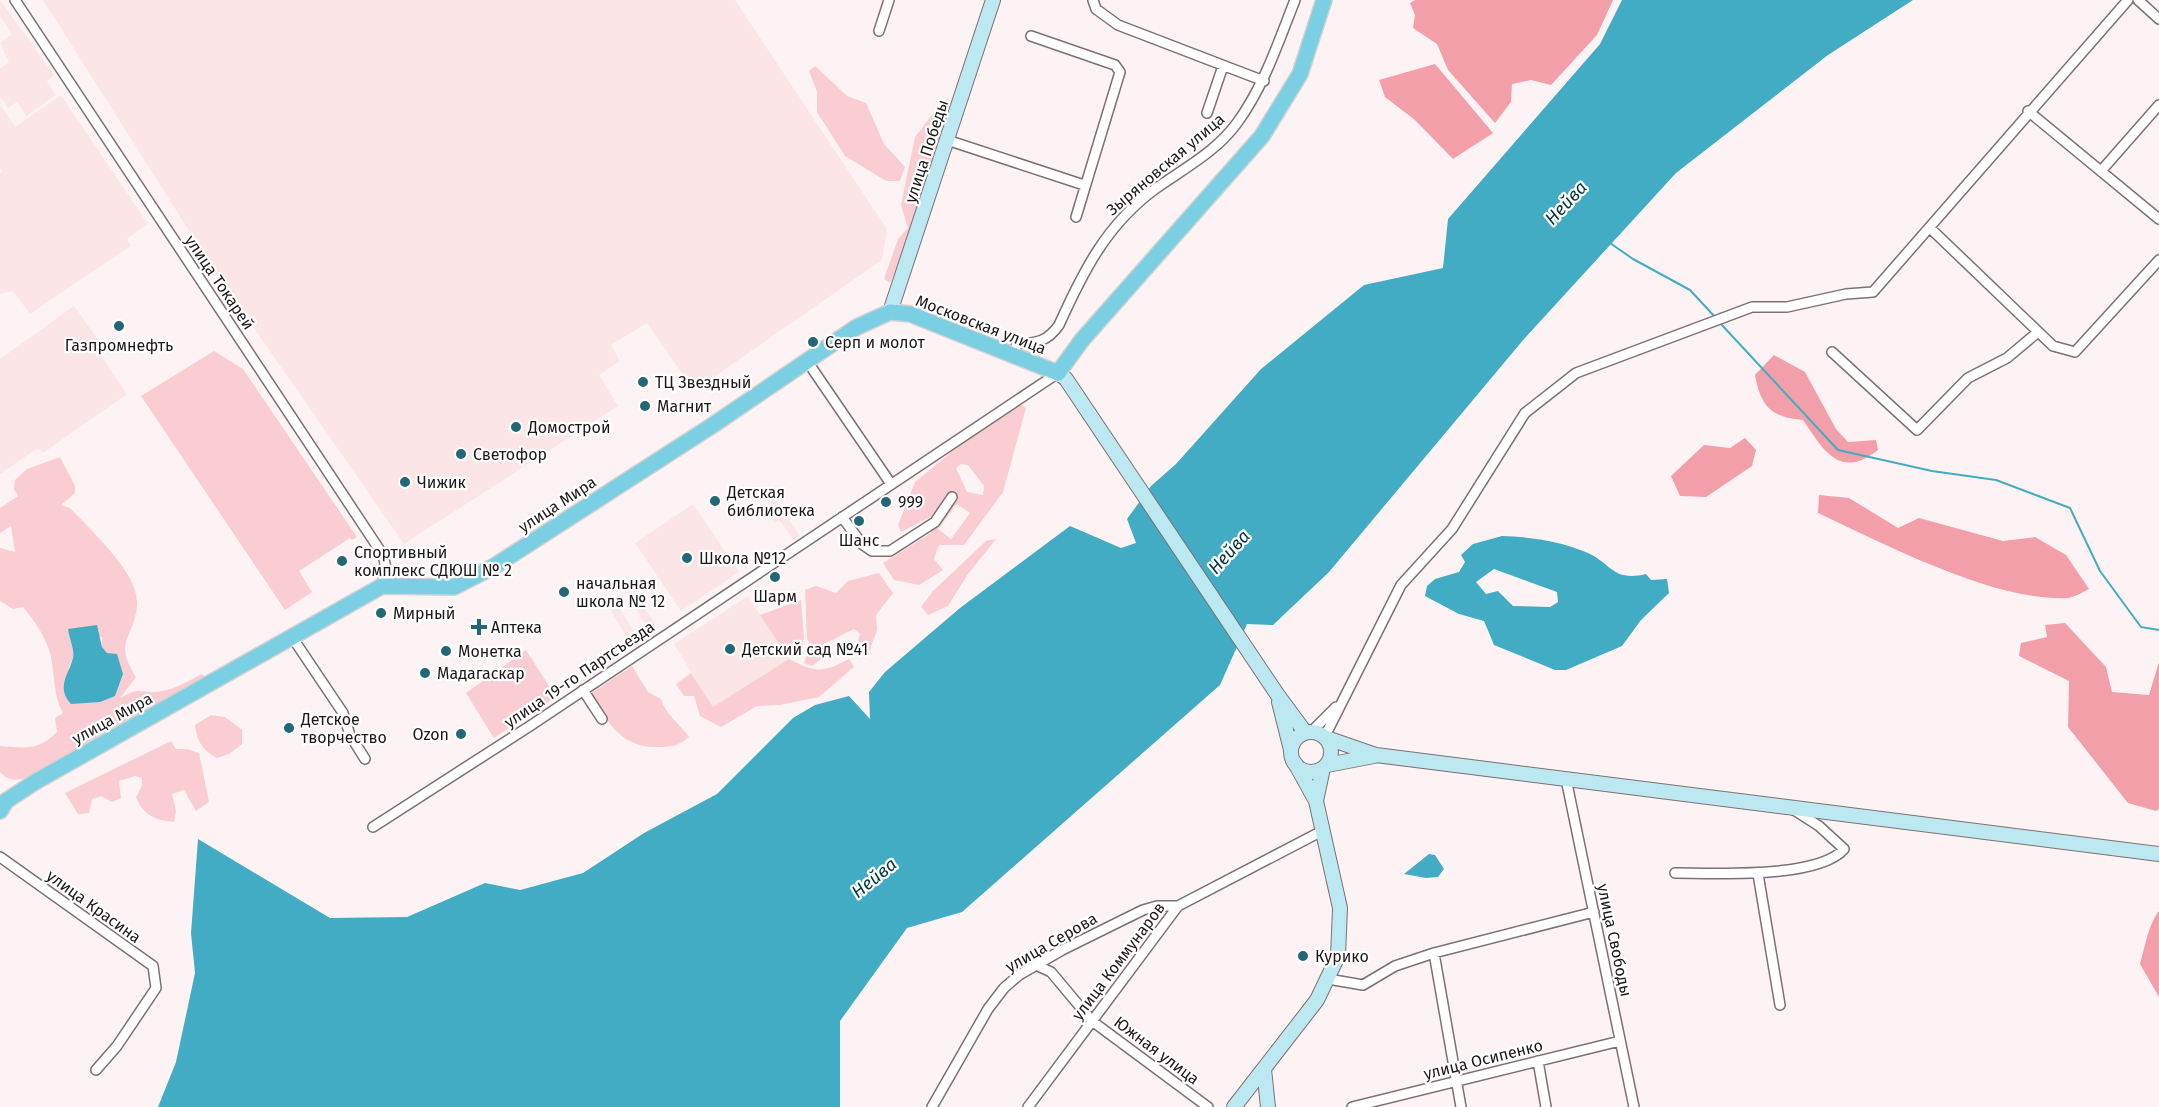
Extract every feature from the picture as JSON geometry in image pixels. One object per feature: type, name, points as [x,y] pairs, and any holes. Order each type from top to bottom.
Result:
[{"type":"main road","points":[[1058,373],[1082,340],[1262,136],[1300,74],[1324,0]]},
{"type":"main road","name":"улица Мира","points":[[2,804],[66,764],[382,586],[454,587],[493,567],[857,327],[890,312]]},
{"type":"main road","name":"Московская улица","points":[[890,312],[910,314],[1058,373]]},
{"type":"street","name":"улица Токарей","points":[[15,0],[383,555],[386,568],[382,586]]},
{"type":"street","points":[[879,31],[889,0]]},
{"type":"street","name":"улица Победы","points":[[890,312],[993,0]]},
{"type":"street","points":[[1093,0],[1096,9],[1118,26],[1264,81]]},
{"type":"street","name":"Зыряновская улица","points":[[1012,355],[1017,344],[1042,342],[1050,338],[1059,325],[1100,244],[1153,190],[1202,157],[1236,125],[1264,81],[1295,0]]},
{"type":"street","points":[[1317,735],[1342,701],[1401,585],[1452,529],[1525,413],[1576,373],[1752,307],[1787,307],[1846,294],[1873,292],[2028,111],[2128,0]]},
{"type":"street","points":[[2138,0],[2159,19]]},
{"type":"street","points":[[1031,36],[1115,65],[1120,72],[1076,216]]},
{"type":"street","name":"Зыряновская улица","points":[[1207,113],[1223,66]]},
{"type":"street","points":[[2101,171],[2159,105]]},
{"type":"street","points":[[2028,111],[2159,219]]},
{"type":"street","points":[[947,140],[1084,185]]},
{"type":"street","points":[[1930,228],[2054,346],[2075,352],[2159,260]]},
{"type":"street","points":[[1832,352],[1917,430],[1968,378],[2007,358],[2038,332]]},
{"type":"street","points":[[807,361],[891,484]]},
{"type":"street","points":[[1058,373],[1066,379],[1277,694],[1332,753],[1325,766],[1316,801]]},
{"type":"street","name":"улица 19-го Партсъезда","points":[[373,827],[583,690],[1058,373]]},
{"type":"street","points":[[842,517],[862,544],[880,553],[890,551],[934,522],[952,497]]},
{"type":"street","points":[[292,637],[343,713],[350,735],[365,759]]},
{"type":"street","points":[[583,690],[602,718]]},
{"type":"street","points":[[1234,1107],[1317,1000],[1338,956],[1340,908],[1316,801],[1293,757],[1277,694]]},
{"type":"street","points":[[1317,735],[1342,701]]},
{"type":"street","points":[[1376,755],[1306,771],[1293,757],[1295,739],[1317,735],[1376,755],[2159,854]]},
{"type":"street","name":"улица Свободы","points":[[1566,779],[1634,1107]]},
{"type":"street","points":[[1675,873],[1758,874],[1819,863],[1837,856],[1844,849],[1819,826],[1787,806]]},
{"type":"street","name":"улица Коммунаров","points":[[1028,1107],[1178,906],[1322,831]]},
{"type":"street","name":"улица Красина","points":[[0,857],[153,966],[156,988],[117,1046],[96,1070]]},
{"type":"street","points":[[1758,874],[1780,1005]]},
{"type":"street","name":"улица Серова","points":[[932,1107],[993,1000],[1016,977],[1143,909],[1178,906]]},
{"type":"street","points":[[1328,979],[1363,985],[1395,966],[1434,953],[1594,912]]},
{"type":"street","points":[[1434,953],[1461,1107]]},
{"type":"street","name":"Южная улица","points":[[1038,966],[1051,972],[1092,1021],[1208,1107]]},
{"type":"street","name":"улица Осипенко","points":[[1352,1107],[1620,1041]]},
{"type":"street","points":[[1538,1061],[1546,1107]]},
{"type":"street","points":[[1264,1070],[1268,1107]]},
{"type":"shaded area","points":[[0,0],[54,75],[47,81],[56,95],[26,116],[17,102],[8,108],[0,96],[0,69],[9,62],[0,43],[12,34],[0,15]]},
{"type":"shaded area","points":[[43,0],[735,0],[887,229],[882,260],[701,386],[690,385],[647,323],[611,345],[620,361],[599,375],[618,406],[404,544],[219,278]]},
{"type":"shaded area","points":[[1415,0],[1613,0],[1597,35],[1551,85],[1531,80],[1512,84],[1511,102],[1495,123],[1448,70],[1437,44],[1413,28],[1415,15],[1410,3]]},
{"type":"shaded area","points":[[1435,64],[1493,133],[1453,159],[1415,120],[1385,97],[1379,80]]},
{"type":"shaded area","points":[[815,66],[847,96],[866,103],[884,144],[905,167],[900,181],[886,181],[845,156],[817,112],[817,92],[809,71]]},
{"type":"shaded area","points":[[61,95],[148,224],[127,239],[131,246],[30,314],[13,291],[0,294],[0,173],[2,172],[0,168],[0,104],[15,127]]},
{"type":"shaded area","points":[[935,111],[941,145],[911,236],[890,283],[884,279],[898,239],[908,228],[901,205],[915,137]]},
{"type":"shaded area","points":[[74,306],[104,348],[98,352],[127,394],[43,453],[38,448],[0,474],[0,359]]},
{"type":"shaded area","points":[[214,351],[243,369],[357,537],[352,540],[350,538],[299,571],[312,592],[285,610],[141,396]]},
{"type":"shaded area","points":[[1774,355],[1805,372],[1836,429],[1848,442],[1876,440],[1878,450],[1865,459],[1843,462],[1826,451],[1803,420],[1783,416],[1769,408],[1764,403],[1755,375]]},
{"type":"shaded area","points":[[1015,400],[1026,408],[1003,492],[964,545],[939,545],[934,559],[943,570],[919,585],[894,580],[883,563],[931,533],[934,522],[930,517],[901,532],[898,525],[915,482]],"holes":[[[961,464],[968,465],[984,486],[983,495],[967,492],[956,468]],[[957,504],[970,513],[951,539],[938,529]]]},
{"type":"shaded area","points":[[1745,438],[1756,450],[1752,466],[1706,497],[1680,496],[1671,476],[1704,445],[1730,448]]},
{"type":"shaded area","points":[[60,457],[75,486],[75,493],[61,505],[70,508],[101,540],[122,566],[136,592],[135,616],[125,647],[129,665],[136,677],[120,698],[136,691],[168,690],[202,674],[209,680],[33,776],[15,780],[7,778],[0,772],[0,746],[31,747],[43,742],[57,732],[55,718],[63,713],[56,693],[49,650],[40,630],[23,607],[13,609],[0,601],[0,548],[15,552],[11,526],[0,533],[0,508],[18,496],[14,489],[15,480],[27,469]],"holes":[[[68,629],[102,637],[102,647],[123,674],[115,696],[68,669],[74,656]]]},
{"type":"shaded area","points":[[772,495],[800,536],[794,540],[779,520],[774,523],[769,515],[774,511],[766,500]]},
{"type":"shaded area","points":[[1819,495],[1849,498],[1898,528],[1919,518],[2003,541],[2035,537],[2066,555],[2089,589],[2068,598],[2039,597],[2007,591],[1974,581],[1907,555],[1818,513]]},
{"type":"shaded area","name":"Школа №12","points":[[693,504],[739,572],[681,611],[635,543]]},
{"type":"shaded area","points":[[996,539],[968,574],[948,606],[928,615],[921,607],[933,591],[986,541]]},
{"type":"shaded area","points":[[879,573],[893,593],[876,615],[877,630],[868,655],[857,645],[860,634],[854,629],[824,644],[825,656],[812,666],[804,663],[811,644],[807,639],[805,590],[816,586],[836,593],[848,581]]},
{"type":"shaded area","points":[[631,585],[658,629],[651,633],[624,589]]},
{"type":"shaded area","points":[[612,596],[640,642],[628,649],[623,642],[628,639],[605,601]]},
{"type":"shaded area","name":"Детский сад №41","points":[[748,596],[789,659],[713,708],[674,644]]},
{"type":"shaded area","points":[[801,600],[804,638],[800,654],[786,654],[760,615]]},
{"type":"shaded area","points":[[2065,623],[2106,667],[2112,692],[2149,695],[2159,662],[2159,809],[2156,811],[2128,803],[2068,727],[2069,681],[2019,656],[2021,643],[2047,637],[2045,625]]},
{"type":"shaded area","points":[[526,650],[556,697],[494,738],[466,693]]},
{"type":"shaded area","points":[[789,659],[819,670],[849,659],[854,667],[819,697],[780,705],[757,706],[721,727],[700,716],[694,696],[684,696],[676,684],[691,673],[713,707]]},
{"type":"shaded area","points":[[632,666],[648,692],[661,699],[669,714],[689,737],[677,745],[643,746],[623,737],[609,722],[591,693]]},
{"type":"shaded area","points":[[211,715],[225,717],[242,730],[242,744],[229,754],[217,758],[201,744],[195,725]]},
{"type":"shaded area","points":[[171,741],[176,749],[187,749],[199,753],[209,802],[196,811],[184,790],[172,794],[176,811],[174,822],[161,820],[147,813],[139,803],[136,797],[142,786],[142,778],[135,776],[119,781],[121,798],[112,802],[101,796],[92,799],[89,813],[78,814],[65,793]]},
{"type":"shaded area","points":[[2159,911],[2159,997],[2140,964],[2149,929]]},
{"type":"water","name":"Нейва","points":[[1622,0],[1913,0],[1828,55],[1676,173],[1524,339],[1329,572],[1273,625],[1247,624],[1220,685],[962,912],[907,928],[840,1021],[840,1107],[158,1107],[176,1062],[195,973],[191,933],[198,839],[330,918],[407,917],[485,883],[520,890],[583,873],[644,833],[717,794],[793,718],[815,705],[849,696],[870,719],[869,692],[885,672],[960,608],[1070,526],[1121,548],[1136,543],[1127,519],[1151,486],[1176,464],[1261,369],[1364,285],[1443,268],[1448,219],[1600,44]]},
{"type":"water","points":[[1502,536],[1557,543],[1596,557],[1619,574],[1635,576],[1646,574],[1651,580],[1667,579],[1669,593],[1641,620],[1622,646],[1566,670],[1555,670],[1494,645],[1484,621],[1459,614],[1425,596],[1427,586],[1435,579],[1459,572],[1465,562],[1461,555],[1473,544]],"holes":[[[1494,569],[1557,592],[1558,602],[1550,607],[1513,606],[1498,591],[1486,594],[1476,582]]]},
{"type":"water","points":[[97,625],[102,647],[107,653],[117,654],[123,674],[115,696],[100,702],[71,704],[64,692],[73,655],[68,629]]},
{"type":"water","points":[[1429,854],[1435,855],[1444,869],[1438,877],[1426,878],[1404,874]]},
{"type":"waterway","points":[[1610,243],[1633,259],[1690,290],[1715,317]]},
{"type":"waterway","points":[[1720,323],[1838,450],[1932,471],[1996,480],[2070,508],[2100,571],[2141,627],[2159,630]]},
{"type":"place","name":"Газпромнефть","points":[[119,326]]},
{"type":"place","name":"Серп и молот","points":[[813,342]]},
{"type":"place","name":"ТЦ Звездный","points":[[643,382]]},
{"type":"place","name":"Магнит","points":[[645,406]]},
{"type":"place","name":"Домострой","points":[[516,427]]},
{"type":"place","name":"Светофор","points":[[461,454]]},
{"type":"place","name":"Чижик","points":[[405,482]]},
{"type":"place","name":"Детская библиотека","points":[[715,501]]},
{"type":"place","name":"999","points":[[886,502]]},
{"type":"place","name":"Шанс","points":[[859,521]]},
{"type":"place","name":"Школа №12","points":[[687,558]]},
{"type":"place","name":"Спортивный комплекс СДЮШ № 2","points":[[342,561]]},
{"type":"place","name":"Шарм","points":[[775,577]]},
{"type":"place","name":"начальная школа № 12","points":[[564,592]]},
{"type":"place","name":"Мирный","points":[[381,613]]},
{"type":"place","name":"Аптека","points":[[479,627]]},
{"type":"place","name":"Детский сад №41","points":[[730,649]]},
{"type":"place","name":"Монетка","points":[[446,651]]},
{"type":"place","name":"Мадагаскар","points":[[425,673]]},
{"type":"place","name":"Детское творчество","points":[[289,728]]},
{"type":"place","name":"Ozon","points":[[461,734]]},
{"type":"place","name":"Курико","points":[[1303,956]]}]
